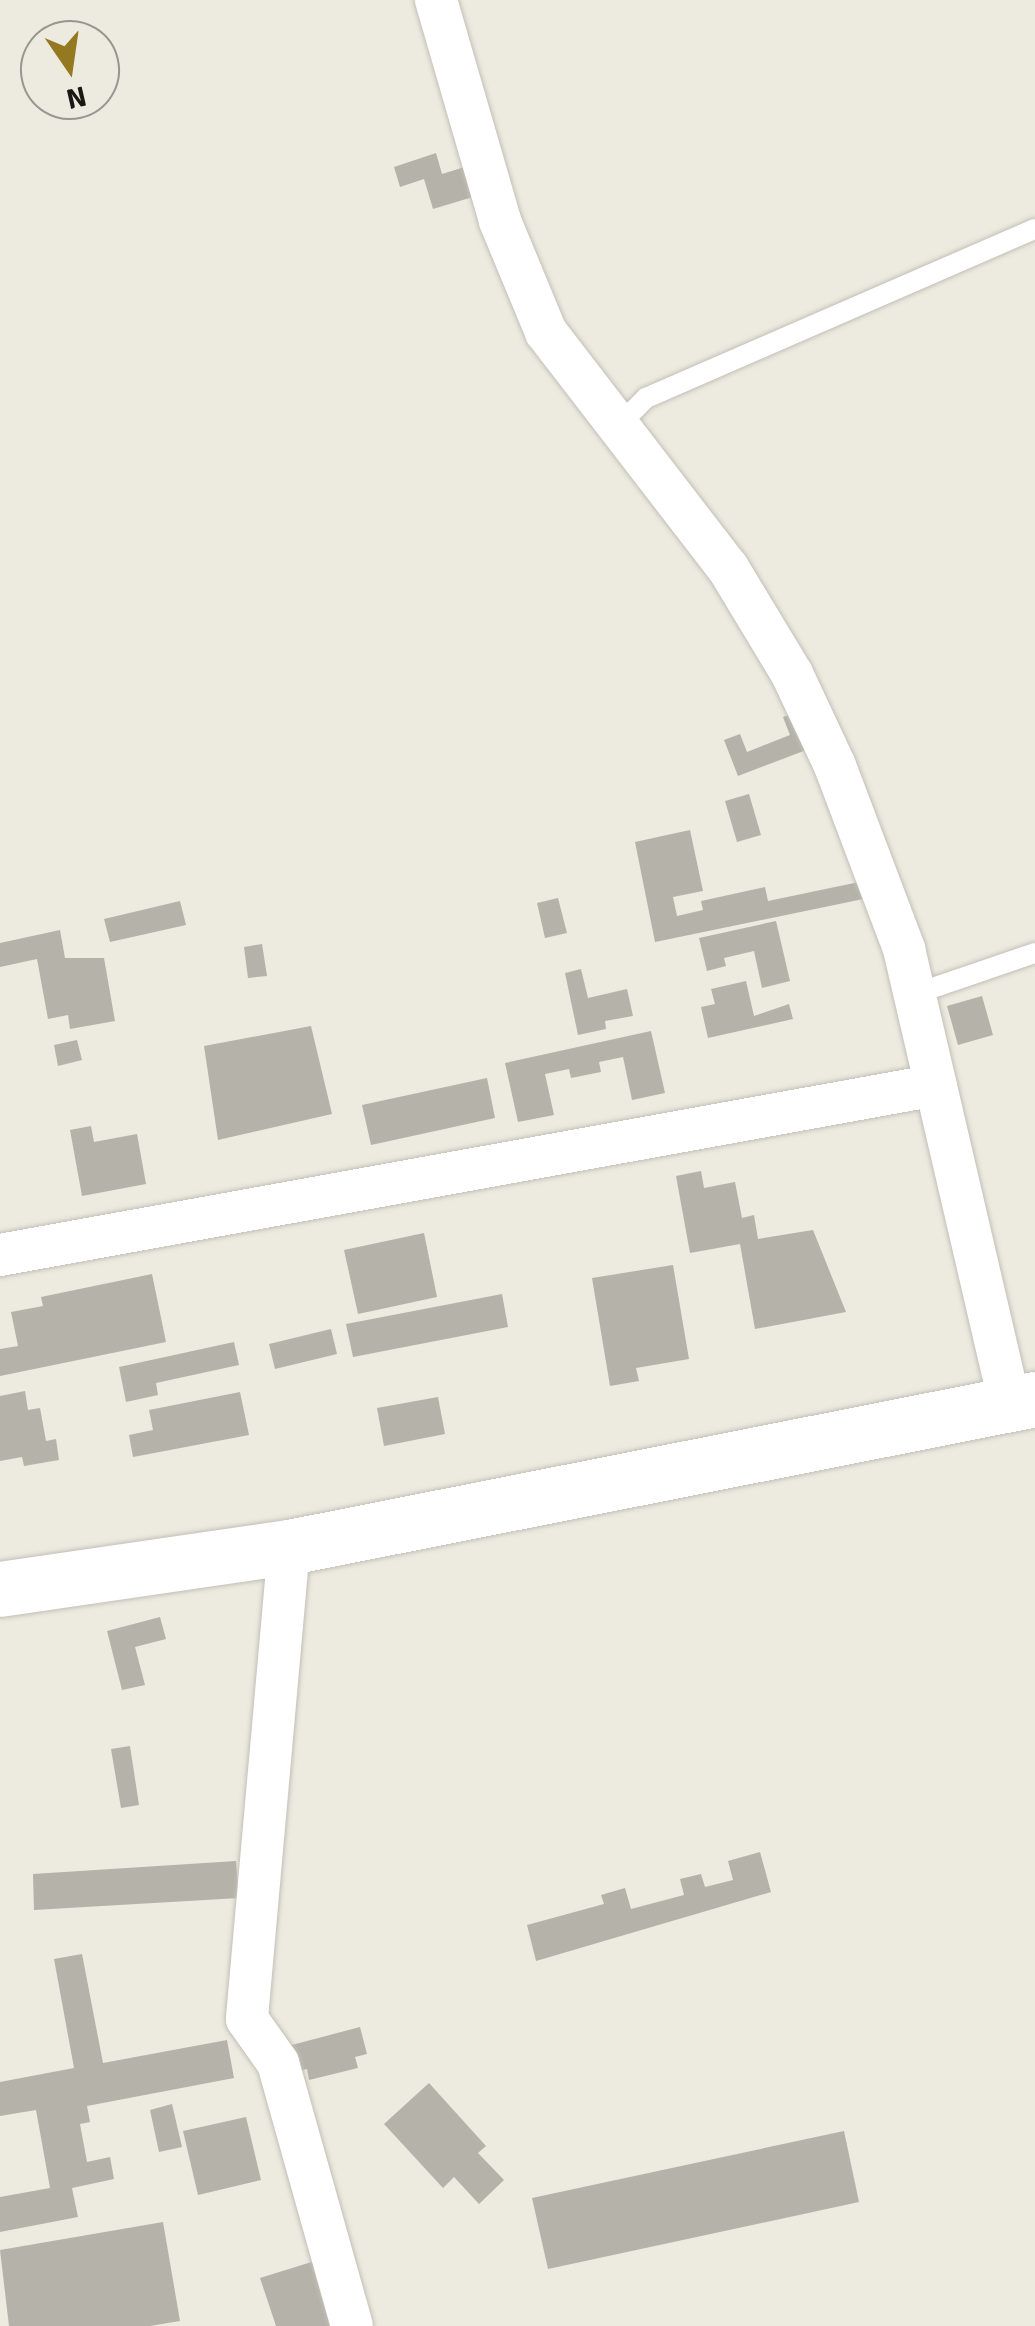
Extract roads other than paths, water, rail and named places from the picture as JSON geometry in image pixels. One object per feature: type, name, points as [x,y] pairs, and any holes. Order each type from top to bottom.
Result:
[{"type":"street","points":[[0,1589],[289,1547],[1022,1402],[936,1085],[904,948],[835,766],[792,674],[728,568],[546,332],[500,221],[436,0]]},
{"type":"street","points":[[0,1255],[936,1085]]},
{"type":"street","points":[[289,1547],[248,2019],[278,2063],[352,2326]]},
{"type":"lane","points":[[618,426],[646,398],[1035,230]]},
{"type":"lane","points":[[914,994],[1035,953]]}]
